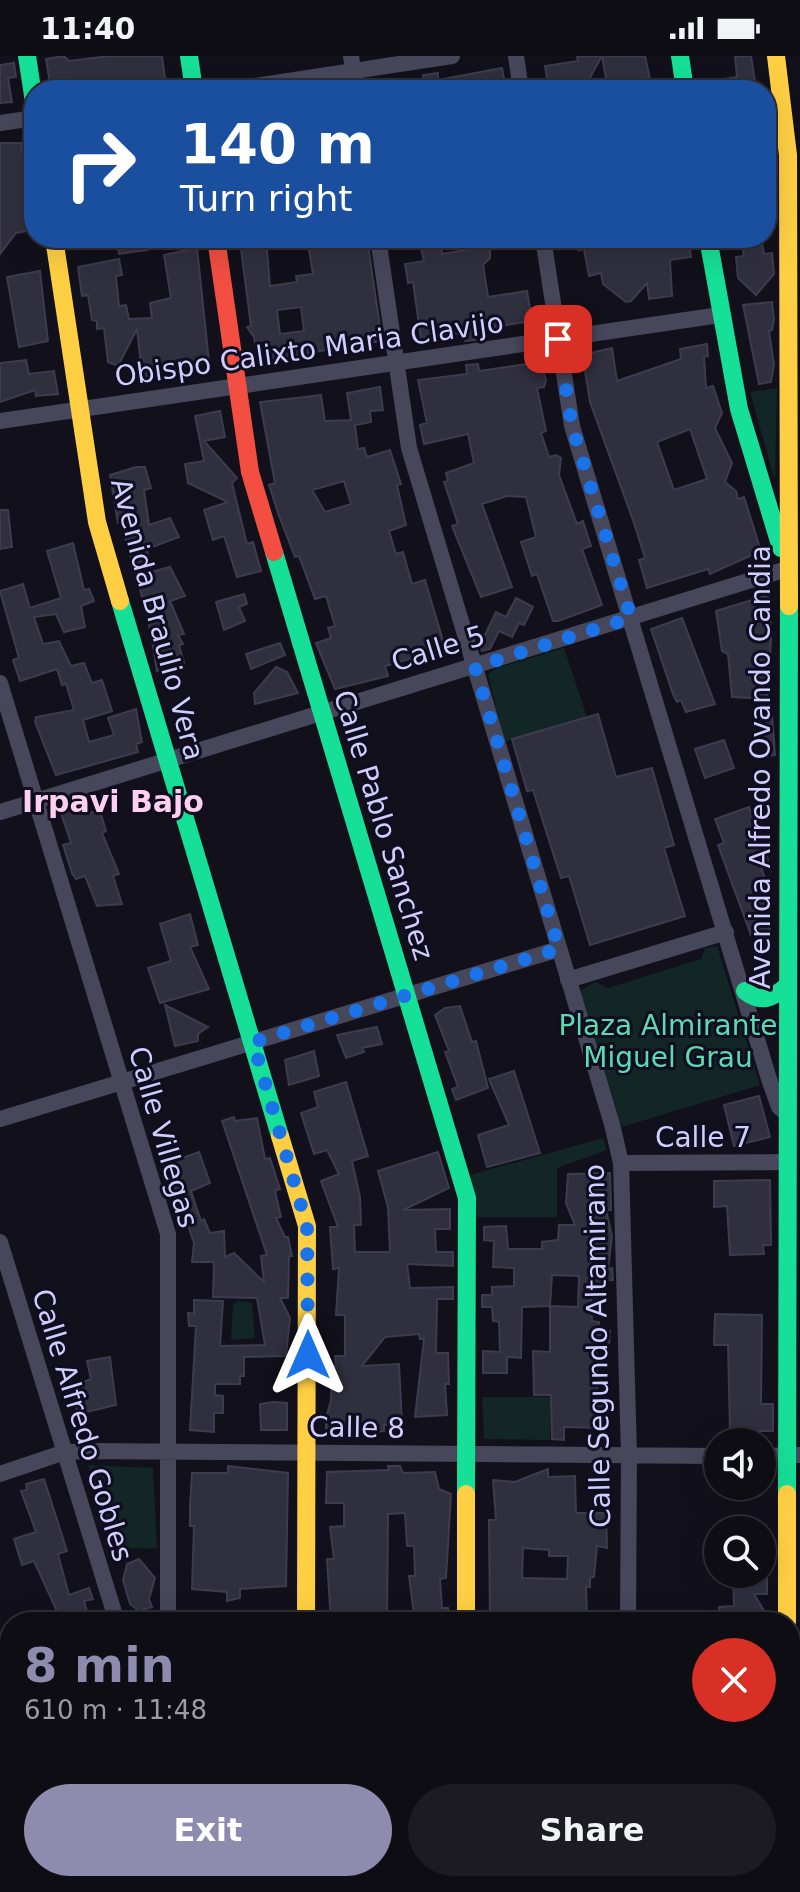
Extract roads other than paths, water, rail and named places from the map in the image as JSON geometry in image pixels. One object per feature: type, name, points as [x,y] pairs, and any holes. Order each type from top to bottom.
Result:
[{"type":"main road","points":[[27,56],[31,80]]},
{"type":"main road","points":[[189,56],[193,80]]},
{"type":"main road","points":[[680,56],[684,80]]},
{"type":"main road","name":"Avenida Alfredo Ovando Candia","points":[[776,56],[794,155],[795,261],[794,813],[787,986],[791,1126],[786,1162],[794,1456],[787,1612]]},
{"type":"main road","name":"Avenida Braulio Vera","points":[[55,248],[97,522],[307,1226],[306,1612]]},
{"type":"main road","name":"Calle Pablo Sanchez","points":[[217,248],[250,472],[467,1198],[466,1612]]},
{"type":"main road","points":[[710,248],[739,409],[794,567]]},
{"type":"main road","points":[[745,991],[753,999],[765,1000],[787,986]]},
{"type":"street","points":[[274,80],[352,63],[452,56]]},
{"type":"street","points":[[516,56],[520,80]]},
{"type":"street","points":[[0,123],[24,119]]},
{"type":"street","name":"Calle Segundo Altamirano","points":[[379,248],[409,448],[621,1163],[629,1455],[628,1612]]},
{"type":"street","points":[[544,248],[572,426],[775,1096],[791,1126]]},
{"type":"street","name":"Obispo Calixto Maria Clavijo","points":[[0,421],[720,315]]},
{"type":"street","name":"Calle 5","points":[[0,812],[794,567]]},
{"type":"street","name":"Calle Villegas","points":[[0,683],[168,1234],[168,1612]]},
{"type":"street","points":[[568,980],[726,932]]},
{"type":"street","points":[[0,1119],[559,949]]},
{"type":"street","name":"Calle 7","points":[[621,1163],[786,1162]]},
{"type":"street","name":"Calle Alfredo Gobles","points":[[0,1242],[62,1453],[114,1612]]},
{"type":"street","name":"Calle 8","points":[[0,1474],[62,1453],[170,1451],[704,1456]]},
{"type":"district","name":"Irpavi Bajo","points":[[113,802]]},
{"type":"park label","name":"Plaza Almirante Miguel Grau","points":[[668,1041]]}]
